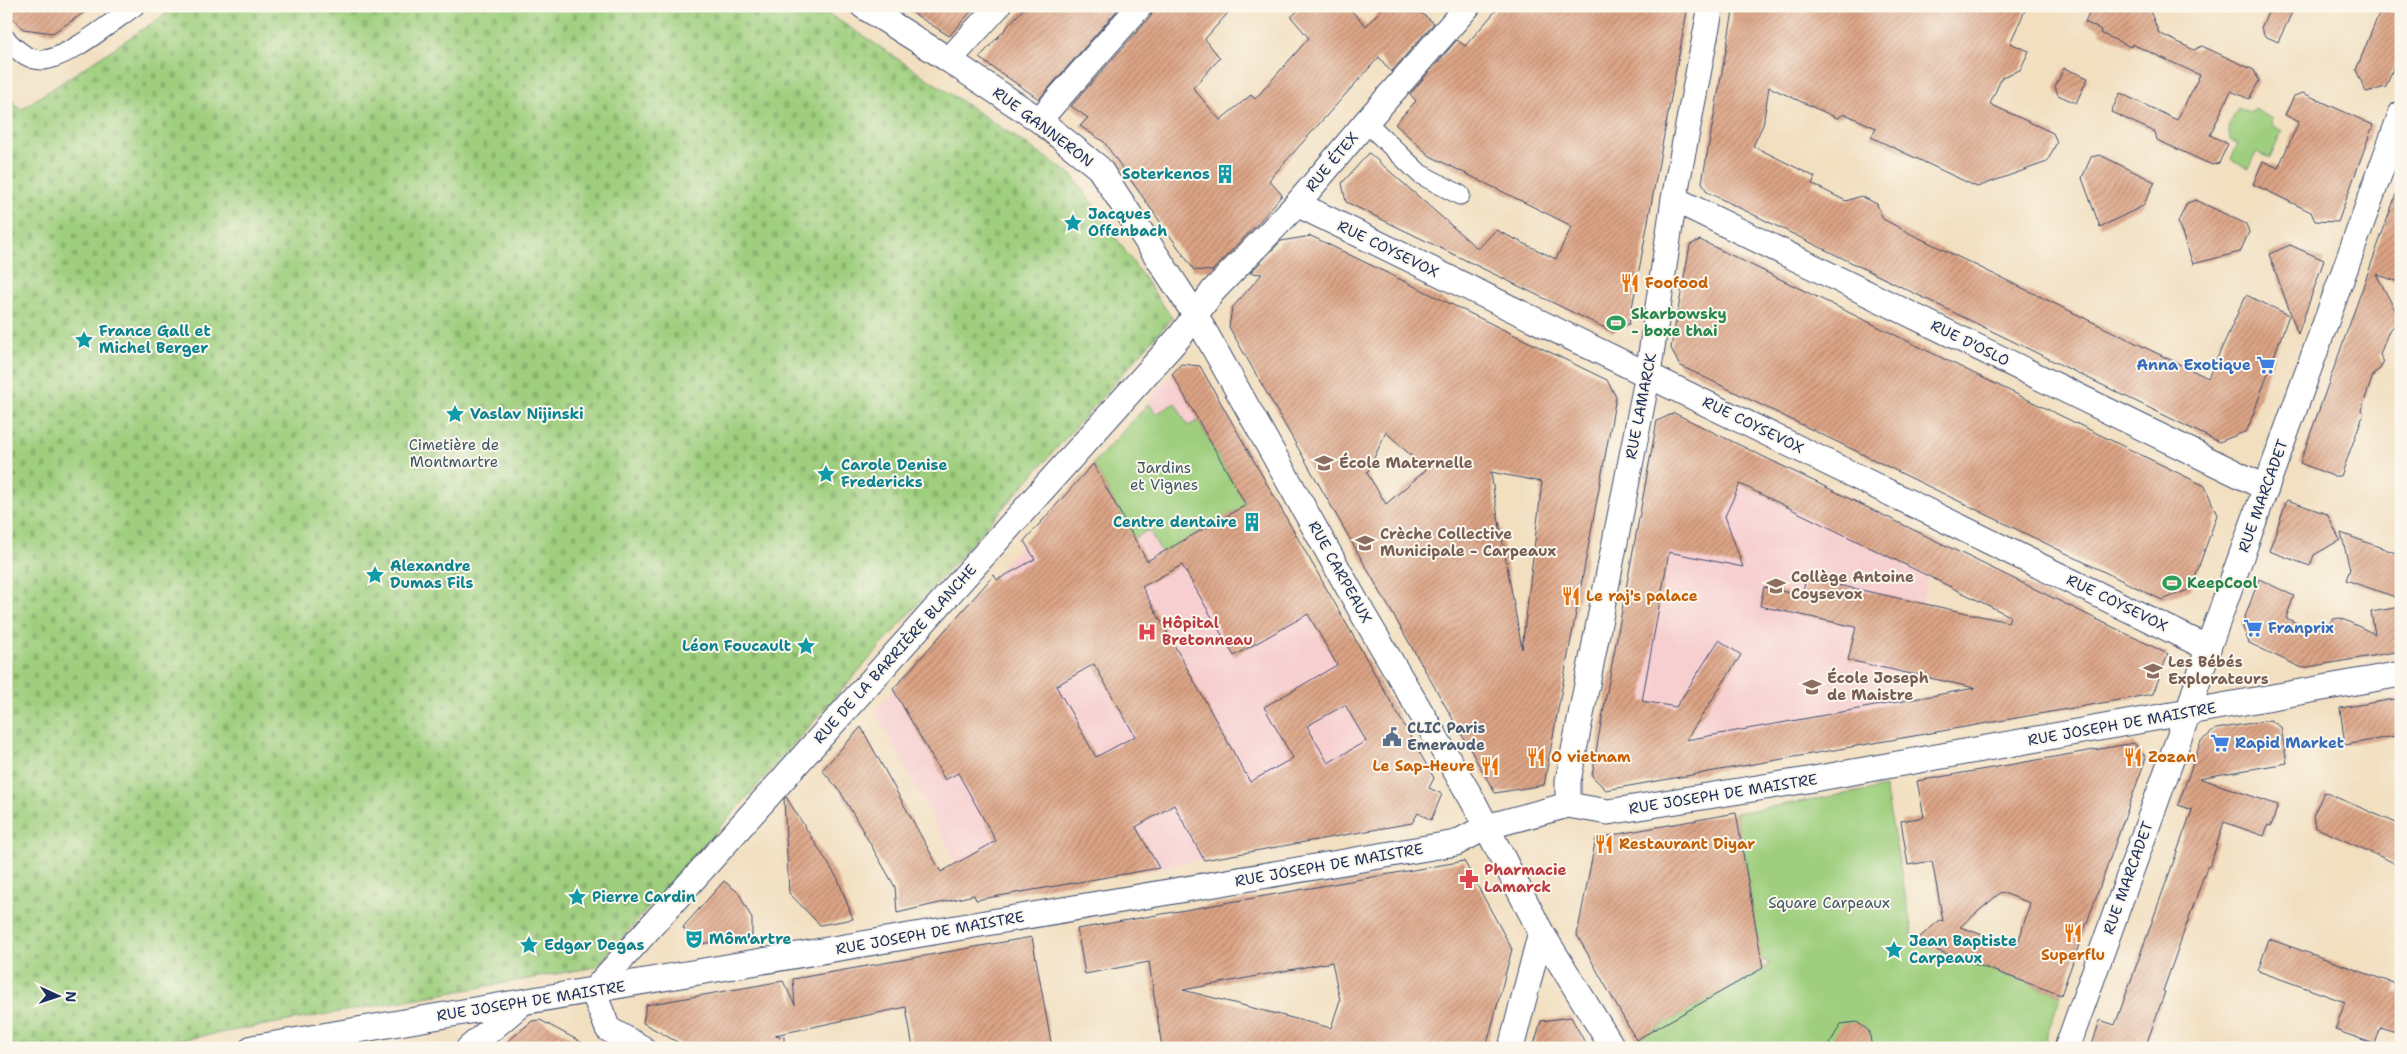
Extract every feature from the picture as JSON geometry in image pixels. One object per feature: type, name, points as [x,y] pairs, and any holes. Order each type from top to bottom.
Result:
[{"type":"street","points":[[6,39],[18,52],[42,60],[66,53],[135,6]]},
{"type":"street","name":"RUE GANNERON","points":[[863,6],[1039,120],[1099,168],[1196,316]]},
{"type":"street","points":[[949,60],[998,6]]},
{"type":"street","points":[[1039,120],[1140,6]]},
{"type":"street","name":"RUE ÉTEX","points":[[1196,316],[1213,291],[1297,204],[1468,6]]},
{"type":"street","name":"RUE LAMARCK","points":[[1568,805],[1568,781],[1648,374],[1674,198],[1711,6]]},
{"type":"street","name":"RUE MARCADET","points":[[2067,1048],[2188,713],[2208,648],[2401,114]]},
{"type":"street","points":[[1366,122],[1420,174],[1460,195]]},
{"type":"street","name":"RUE D'OSLO","points":[[1674,198],[2266,488]]},
{"type":"street","name":"RUE COYSEVOX","points":[[1297,204],[2208,648]]},
{"type":"street","name":"RUE CARPEAUX","points":[[1196,316],[1364,616],[1472,799],[1541,932]]},
{"type":"street","name":"RUE DE LA BARRIÈRE BLANCHE","points":[[593,991],[1196,316]]},
{"type":"street","name":"RUE JOSEPH DE MAISTRE","points":[[252,1048],[1456,843],[1486,827],[1568,805],[1608,812],[1808,780],[2401,674]]},
{"type":"street","points":[[1511,1048],[1541,932]]},
{"type":"street","points":[[1541,932],[1613,1048]]},
{"type":"street","points":[[593,991],[608,1029],[642,1048]]},
{"type":"street","points":[[469,1048],[522,1003]]},
{"type":"shaded area","name":"Hôpital Bretonneau","points":[[1181,364],[1200,366],[1433,778],[1429,788],[1442,794],[1430,820],[1418,813],[1412,823],[976,900],[875,710]]},
{"type":"shaded area","name":"Collège Antoine Coysevox","points":[[1756,452],[1943,544],[1928,576],[1901,701],[1907,737],[1701,773],[1689,709],[1607,695],[1643,500],[1731,503]]},
{"type":"green space","name":"Cimetière de Montmartre","points":[[178,6],[815,6],[859,33],[1072,175],[1172,318],[596,967],[134,1048],[6,1048],[6,93],[20,110]]},
{"type":"green space","points":[[2238,108],[2249,112],[2254,109],[2273,119],[2272,125],[2282,131],[2270,158],[2256,152],[2248,168],[2231,159],[2238,143],[2230,140],[2228,127]]},
{"type":"green space","name":"Jardins et Vignes","points":[[1149,403],[1156,414],[1175,403],[1188,426],[1198,421],[1246,505],[1162,553],[1149,530],[1134,538],[1093,464]]},
{"type":"green space","name":"Square Carpeaux","points":[[1885,787],[1914,942],[2061,995],[2042,1048],[1640,1048],[1636,1040],[1770,964],[1761,959],[1736,813]]},
{"type":"building","points":[[6,6],[94,6],[53,33],[23,29],[6,11]]},
{"type":"building","points":[[902,6],[976,6],[949,36]]},
{"type":"building","points":[[1026,6],[1121,6],[1039,99],[979,58]]},
{"type":"building","points":[[1154,6],[1234,6],[1205,39],[1220,58],[1193,88],[1220,120],[1251,95],[1255,99],[1309,38],[1291,17],[1303,6],[1347,6],[1366,26],[1384,6],[1412,6],[1434,23],[1391,72],[1379,57],[1269,180],[1282,195],[1260,221],[1212,271],[1194,270],[1104,142],[1080,126],[1088,118],[1071,106],[1151,16]]},
{"type":"building","points":[[1500,6],[1688,6],[1629,324],[1613,332],[1346,202],[1342,183],[1369,153],[1478,249],[1496,230],[1556,259],[1572,226],[1430,156],[1395,124],[1416,101],[1410,94],[1457,40],[1465,46]]},
{"type":"building","points":[[1734,6],[2027,6],[2010,43],[2029,51],[2020,70],[2002,77],[1990,104],[2053,133],[2057,142],[2047,162],[1977,187],[1871,137],[1876,128],[1845,114],[1837,118],[1769,87],[1763,125],[1753,146],[1815,177],[1812,184],[1846,201],[1861,196],[1877,204],[1883,219],[1909,233],[2208,378],[2246,295],[2289,315],[2247,431],[2219,442],[1707,192],[1702,182]]},
{"type":"building","points":[[2092,6],[2148,6],[2159,33],[2194,50],[2202,46],[2254,70],[2259,81],[2249,99],[2231,91],[2210,135],[2228,144],[2219,163],[2212,165],[2157,140],[2155,132],[2111,112],[2120,93],[2177,120],[2200,75],[2132,44],[2131,47],[2100,33],[2101,30],[2085,22]]},
{"type":"building","points":[[2271,6],[2295,6],[2278,42],[2265,36],[2261,28]]},
{"type":"building","points":[[2382,6],[2401,6],[2401,47],[2386,87],[2366,92],[2356,70]]},
{"type":"building","points":[[2064,68],[2088,78],[2076,103],[2058,95],[2055,87]]},
{"type":"building","points":[[2303,93],[2373,125],[2338,222],[2315,221],[2311,212],[2253,184],[2263,161],[2278,168],[2299,122],[2285,115],[2294,96]]},
{"type":"building","points":[[2100,155],[2155,182],[2143,206],[2100,227],[2082,178],[2091,157]]},
{"type":"building","points":[[2398,189],[2401,189],[2401,283],[2376,274],[2399,317],[2396,325],[2389,330],[2380,355],[2384,362],[2380,369],[2374,373],[2361,410],[2364,412],[2341,476],[2333,476],[2300,463]]},
{"type":"building","points":[[2196,200],[2246,224],[2249,232],[2240,252],[2193,264],[2178,222],[2187,203]]},
{"type":"building","points":[[1311,236],[1607,380],[1616,397],[1544,785],[1495,793],[1229,327],[1232,308],[1262,274],[1250,273],[1281,241]],"holes":[[[1386,432],[1426,470],[1386,504],[1367,473]],[[1491,472],[1542,482],[1522,649],[1494,494]]]},
{"type":"building","points":[[1700,240],[2205,486],[2217,515],[2191,589],[2162,600],[1679,365],[1671,348],[1690,245]]},
{"type":"building","points":[[2290,245],[2324,260],[2298,334],[2269,254]]},
{"type":"building","name":"Hôpital Bretonneau","points":[[1181,364],[1200,366],[1434,778],[1429,788],[1442,794],[1431,820],[1418,813],[1412,823],[1204,860],[1174,805],[1136,827],[1159,868],[976,900],[974,895],[897,913],[895,887],[840,791],[822,770],[861,727],[941,872],[996,841],[958,773],[945,780],[893,689],[994,575],[997,580],[1035,559],[1024,541],[1093,464],[1147,561],[1246,505],[1172,374]],"holes":[[[1182,565],[1234,656],[1308,614],[1337,665],[1264,707],[1293,758],[1250,782],[1142,587]],[[1094,664],[1135,736],[1096,757],[1056,686]],[[1345,705],[1366,741],[1328,763],[1307,726]]]},
{"type":"building","points":[[1674,413],[2168,654],[2153,694],[1606,790],[1592,776],[1657,421]],"holes":[[[1740,484],[2010,616],[2008,622],[1806,578],[1802,596],[1764,587],[1760,606],[1856,627],[1848,660],[1975,688],[1686,740],[1741,655],[1719,640],[1676,707],[1642,701],[1669,552],[1743,567],[1725,516]]]},
{"type":"building","points":[[2287,500],[2327,514],[2340,540],[2314,555],[2310,566],[2269,551]]},
{"type":"building","points":[[2341,533],[2401,555],[2401,599],[2346,580],[2350,569]]},
{"type":"building","points":[[2259,579],[2294,596],[2286,618],[2309,629],[2328,625],[2333,619],[2340,618],[2375,634],[2371,612],[2401,607],[2401,651],[2302,668],[2249,643],[2242,625]]},
{"type":"building","points":[[2401,698],[2401,735],[2345,745],[2340,708]]},
{"type":"building","points":[[2270,720],[2281,727],[2287,763],[2199,778],[2278,805],[2271,826],[2268,825],[2264,836],[2224,822],[2210,866],[2207,867],[2163,991],[2165,992],[2145,1048],[2091,1048],[2100,1020],[2115,1025],[2192,810],[2178,805],[2201,741],[2216,729]]},
{"type":"building","points":[[2134,743],[2146,758],[2061,995],[1914,942],[1940,920],[1943,921],[1932,861],[1908,865],[1901,821],[1924,817],[1917,781]],"holes":[[[2001,892],[2030,903],[2017,947],[1960,927]]]},
{"type":"building","points":[[2324,792],[2401,825],[2401,866],[2315,827],[2313,816]]},
{"type":"building","points":[[786,797],[838,879],[853,919],[820,925],[789,893],[784,799]]},
{"type":"building","points":[[1736,813],[1763,968],[1636,1040],[1577,935],[1596,838]]},
{"type":"building","points":[[1464,861],[1512,949],[1486,1048],[1162,1048],[1149,962],[1085,974],[1077,929]],"holes":[[[1332,962],[1340,1000],[1331,1028],[1183,990]]]},
{"type":"building","points":[[724,881],[739,893],[752,919],[752,936],[693,945],[683,927]]},
{"type":"building","points":[[1032,937],[1052,1048],[913,1048],[906,1007],[775,1035],[784,1037],[784,1048],[688,1048],[643,1023],[646,1005],[783,981],[795,1005],[793,979]]},
{"type":"building","points":[[2269,939],[2396,984],[2394,992],[2401,994],[2401,1034],[2381,1027],[2375,1044],[2335,1030],[2345,1002],[2258,971]]},
{"type":"building","points":[[1571,1017],[1588,1048],[1533,1048],[1541,1021]]},
{"type":"building","points":[[539,1020],[592,1048],[500,1048],[532,1021]]},
{"type":"building","points":[[1857,1022],[1869,1031],[1872,1048],[1827,1048],[1841,1024]]},
{"type":"place","name":"Soterkenos","points":[[1225,174]]},
{"type":"place","name":"Jacques Offenbach","points":[[1073,223]]},
{"type":"place","name":"Foofood","points":[[1630,283]]},
{"type":"place","name":"Skarbowsky - boxe thai","points":[[1616,323]]},
{"type":"place","name":"France Gall et Michel Berger","points":[[84,340]]},
{"type":"place","name":"Anna Exotique","points":[[2266,365]]},
{"type":"place","name":"Vaslav Nijinski","points":[[455,414]]},
{"type":"place","name":"École Maternelle","points":[[1324,463]]},
{"type":"place","name":"Carole Denise Fredericks","points":[[826,474]]},
{"type":"place","name":"Centre dentaire","points":[[1252,522]]},
{"type":"place","name":"Crèche Collective Municipale - Carpeaux","points":[[1365,543]]},
{"type":"place","name":"Alexandre Dumas Fils","points":[[375,575]]},
{"type":"place","name":"KeepCool","points":[[2172,583]]},
{"type":"place","name":"Collège Antoine Coysevox","points":[[1776,586]]},
{"type":"place","name":"Le raj's palace","points":[[1571,596]]},
{"type":"place","name":"Franprix","points":[[2253,628]]},
{"type":"place","name":"Hôpital Bretonneau","points":[[1147,632]]},
{"type":"place","name":"Léon Foucault","points":[[806,646]]},
{"type":"place","name":"Les Bébés Explorateurs","points":[[2153,671]]},
{"type":"place","name":"École Joseph de Maistre","points":[[1812,687]]},
{"type":"place","name":"CLIC Paris Emeraude","points":[[1392,737]]},
{"type":"place","name":"Rapid Market","points":[[2220,743]]},
{"type":"place","name":"O vietnam","points":[[1536,757]]},
{"type":"place","name":"Zozan","points":[[2133,757]]},
{"type":"place","name":"Le Sap-Heure","points":[[1490,766]]},
{"type":"place","name":"Restaurant Diyar","points":[[1604,844]]},
{"type":"place","name":"Pharmacie Lamarck","points":[[1469,879]]},
{"type":"place","name":"Pierre Cardin","points":[[577,897]]},
{"type":"place","name":"Superflu","points":[[2073,933]]},
{"type":"place","name":"Môm'artre","points":[[694,939]]},
{"type":"place","name":"Edgar Degas","points":[[529,945]]},
{"type":"place","name":"Jean Baptiste Carpeaux","points":[[1894,950]]}]
